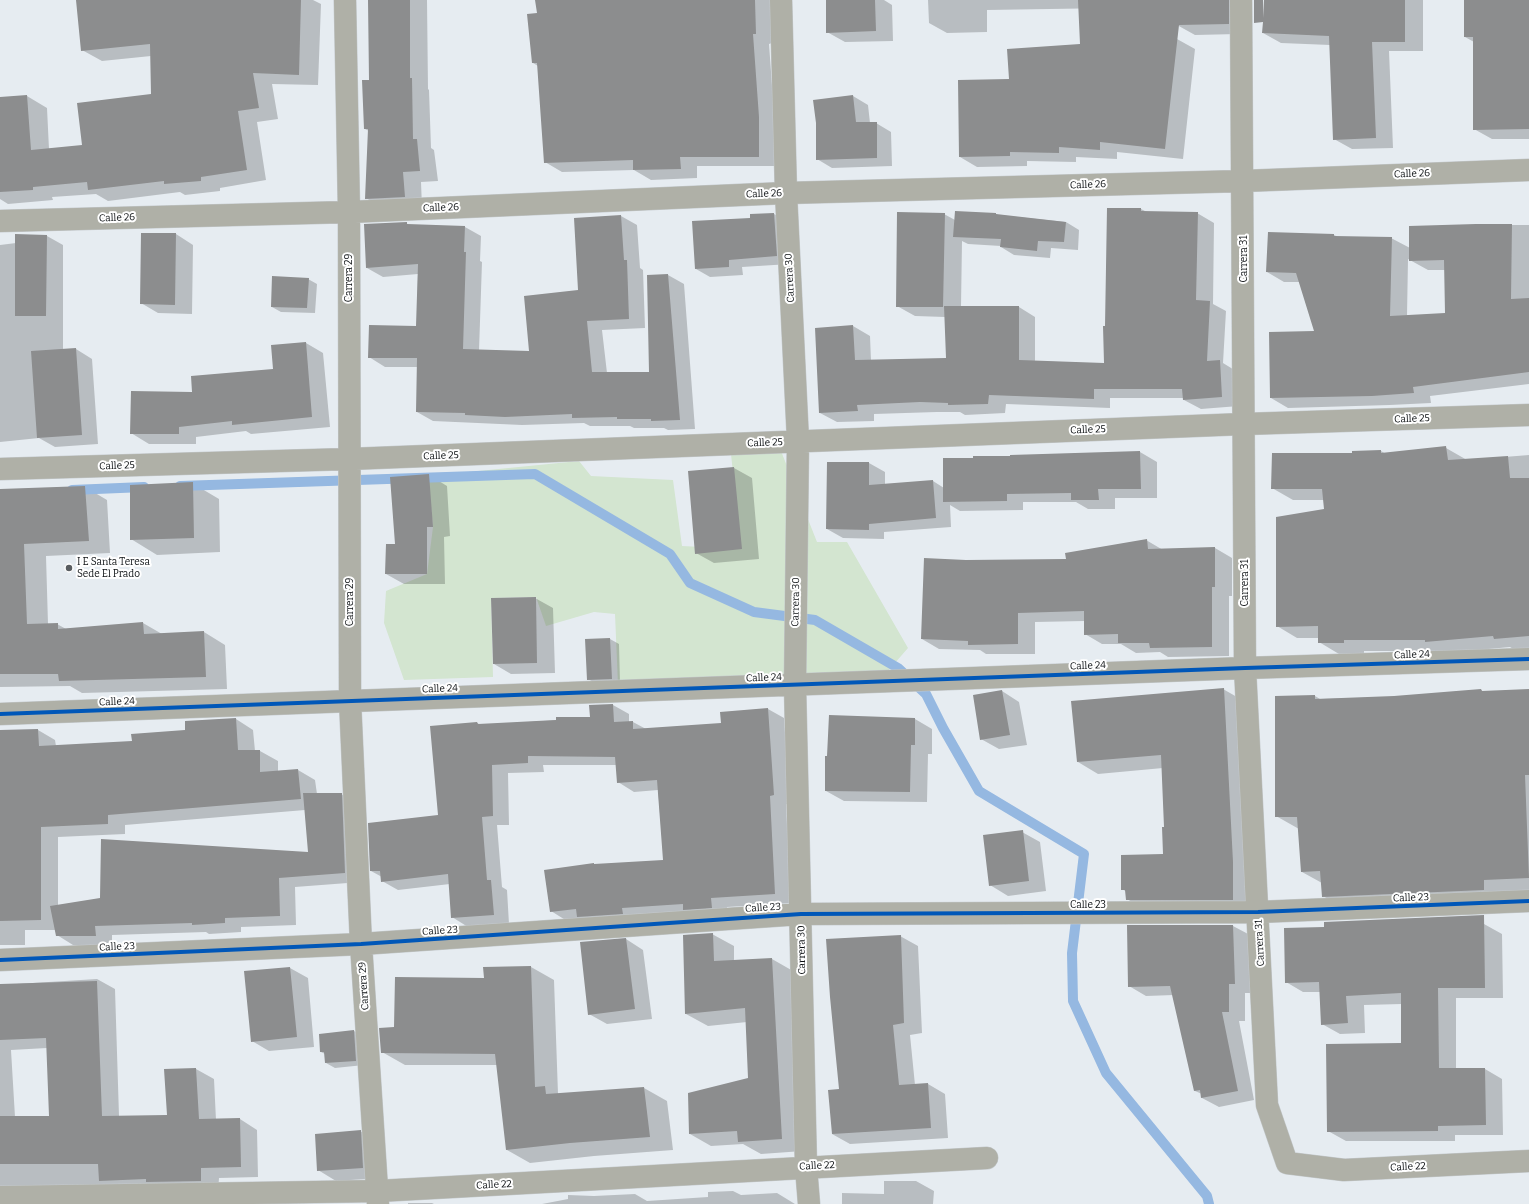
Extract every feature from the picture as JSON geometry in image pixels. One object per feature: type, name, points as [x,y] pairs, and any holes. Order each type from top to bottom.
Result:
[{"type":"street","name":"Carrera 29","points":[[345,0],[349,212],[350,700],[361,944],[378,1198]]},
{"type":"street","name":"Carrera 30","points":[[781,0],[786,193],[798,441],[795,685],[806,1167],[809,1204]]},
{"type":"street","name":"Carrera 31","points":[[1241,0],[1245,668],[1267,1105],[1286,1163]]},
{"type":"street","name":"Calle 26","points":[[0,221],[349,212],[786,193],[1243,181],[1529,170]]},
{"type":"street","name":"Calle 25","points":[[0,469],[349,459],[1244,424],[1529,415]]},
{"type":"street","name":"Calle 24","points":[[0,714],[350,700],[1529,659]]},
{"type":"street","name":"Calle 23","points":[[0,960],[361,944],[801,914],[1258,912],[1529,901]]},
{"type":"street","name":"Calle 22","points":[[0,1197],[378,1198],[806,1167],[986,1158]]},
{"type":"street","name":"Calle 22","points":[[1286,1163],[1344,1170],[1529,1161]]},
{"type":"green space","points":[[781,451],[817,542],[847,542],[908,648],[888,671],[618,685],[615,614],[594,612],[546,626],[536,597],[491,598],[493,677],[404,680],[384,623],[386,591],[427,574],[433,527],[428,476],[579,461],[591,476],[673,480],[682,546],[741,549],[731,454]]},
{"type":"building","points":[[76,0],[301,0],[299,75],[253,73],[259,108],[238,111],[247,170],[201,177],[201,181],[164,184],[164,181],[88,190],[87,182],[33,187],[33,190],[0,192],[0,97],[27,95],[31,150],[82,145],[77,103],[151,94],[150,44],[81,51]]},
{"type":"building","points":[[368,0],[410,0],[410,78],[412,78],[413,139],[417,139],[420,171],[403,172],[405,197],[365,199],[368,129],[364,129],[362,80],[369,80]]},
{"type":"building","points":[[535,0],[755,0],[756,34],[753,34],[759,117],[759,157],[680,157],[681,169],[633,170],[633,160],[544,163],[537,63],[532,63],[527,14],[537,13]]},
{"type":"building","points":[[826,0],[875,0],[876,31],[826,33]]},
{"type":"building","points":[[1078,0],[1229,0],[1229,24],[1179,25],[1165,149],[1100,142],[1100,150],[1059,147],[1059,153],[1010,152],[1010,156],[959,157],[958,80],[1009,79],[1007,49],[1080,44]]},
{"type":"building","points":[[1254,0],[1263,0],[1263,18],[1264,0],[1405,0],[1405,42],[1372,42],[1376,138],[1333,140],[1329,36],[1262,33],[1263,22],[1254,23]]},
{"type":"building","points":[[1464,0],[1529,0],[1529,129],[1473,130],[1473,37],[1464,37]]},
{"type":"building","points":[[853,95],[856,122],[877,122],[877,158],[816,160],[816,123],[813,100]]},
{"type":"building","points":[[1107,208],[1141,208],[1141,211],[1198,212],[1196,300],[1210,301],[1207,361],[1220,360],[1222,397],[1183,400],[1182,389],[1094,389],[1094,399],[989,395],[988,404],[948,405],[948,403],[920,402],[857,405],[858,411],[819,413],[815,328],[853,325],[855,360],[946,358],[944,306],[1019,306],[1019,360],[1104,363],[1103,326],[1105,326]]},
{"type":"building","points":[[955,211],[996,213],[1066,222],[1064,242],[1038,241],[1037,251],[1000,247],[1001,239],[953,237]]},
{"type":"building","points":[[897,212],[945,213],[943,307],[896,307]]},
{"type":"building","points":[[774,213],[777,256],[729,260],[729,267],[695,269],[692,221],[750,218],[750,214]]},
{"type":"building","points":[[621,215],[624,260],[627,260],[629,319],[587,321],[592,372],[649,372],[647,275],[668,274],[680,420],[651,421],[651,419],[617,419],[617,417],[572,418],[572,414],[505,417],[465,415],[465,413],[416,412],[417,358],[368,358],[369,325],[416,326],[418,264],[366,268],[364,224],[407,222],[407,224],[465,226],[464,252],[466,252],[463,349],[529,351],[524,296],[578,290],[574,218]]},
{"type":"building","points":[[1512,224],[1511,299],[1529,298],[1529,372],[1413,387],[1414,393],[1372,396],[1270,398],[1269,332],[1314,331],[1296,273],[1266,272],[1268,232],[1334,234],[1334,236],[1392,237],[1390,316],[1445,313],[1444,260],[1409,261],[1409,226]]},
{"type":"building","points":[[141,233],[176,233],[175,305],[140,304]]},
{"type":"building","points":[[15,234],[47,235],[46,316],[15,316]]},
{"type":"building","points":[[272,276],[309,278],[307,308],[271,307]]},
{"type":"building","points":[[306,342],[312,417],[232,425],[232,421],[179,427],[179,434],[130,434],[131,391],[192,392],[191,376],[273,369],[271,345]]},
{"type":"building","points":[[76,348],[82,435],[37,438],[31,351]]},
{"type":"building","points":[[1446,446],[1448,460],[1508,456],[1510,478],[1529,478],[1529,636],[1494,639],[1493,636],[1425,642],[1425,640],[1344,640],[1344,643],[1318,643],[1318,626],[1276,627],[1276,517],[1324,509],[1322,489],[1271,489],[1272,453],[1352,453],[1352,451],[1381,450],[1381,453]]},
{"type":"building","points":[[1140,451],[1141,489],[1098,489],[1099,500],[1071,500],[1071,493],[1007,494],[1007,501],[943,502],[943,458]]},
{"type":"building","points":[[827,462],[869,462],[869,485],[933,480],[936,518],[869,524],[869,530],[826,529]]},
{"type":"building","points":[[734,467],[742,549],[695,554],[688,471]]},
{"type":"building","points":[[429,474],[433,527],[427,527],[427,574],[385,574],[386,544],[395,544],[390,477]]},
{"type":"building","points":[[193,482],[194,538],[130,540],[130,485]]},
{"type":"building","points":[[85,486],[89,541],[24,544],[27,624],[58,623],[58,629],[143,622],[144,634],[204,631],[206,677],[59,681],[58,674],[0,674],[0,489]]},
{"type":"building","points":[[1147,539],[1148,549],[1215,547],[1215,587],[1212,587],[1212,647],[1150,648],[1149,643],[1118,643],[1118,634],[1084,635],[1084,611],[1018,613],[1018,644],[968,645],[968,641],[921,639],[924,558],[966,560],[1066,559],[1065,553]]},
{"type":"building","points":[[536,597],[537,663],[493,664],[491,598]]},
{"type":"building","points":[[610,638],[612,679],[587,680],[585,639]]},
{"type":"building","points":[[1224,688],[1233,862],[1233,900],[1126,900],[1125,890],[1121,890],[1121,855],[1163,854],[1162,827],[1164,827],[1161,755],[1077,762],[1071,701]]},
{"type":"building","points":[[1481,689],[1482,691],[1529,689],[1529,775],[1525,775],[1529,878],[1484,880],[1484,890],[1322,897],[1320,871],[1301,872],[1297,817],[1275,817],[1275,696],[1315,695],[1315,699],[1394,696]]},
{"type":"building","points":[[1002,690],[1010,735],[980,740],[973,695]]},
{"type":"building","points":[[613,704],[614,722],[633,721],[633,729],[721,723],[720,712],[768,708],[774,795],[770,796],[775,894],[711,898],[712,908],[683,910],[683,904],[622,908],[623,914],[577,917],[576,909],[550,912],[544,870],[594,863],[663,860],[657,780],[617,783],[615,757],[528,756],[528,763],[492,765],[493,816],[482,817],[487,880],[491,880],[494,915],[451,918],[448,874],[381,882],[380,871],[370,871],[368,823],[438,815],[430,726],[477,722],[478,724],[556,720],[556,717],[590,717],[589,705]]},
{"type":"building","points":[[829,715],[915,718],[915,745],[911,745],[910,792],[825,791],[825,756],[827,756]]},
{"type":"building","points":[[236,718],[238,750],[260,750],[260,772],[298,769],[301,799],[108,815],[108,824],[41,827],[41,920],[0,921],[0,730],[38,729],[39,746],[132,741],[131,734],[185,730],[185,721]]},
{"type":"building","points":[[303,793],[342,793],[345,873],[279,878],[280,916],[225,918],[225,923],[192,925],[192,923],[95,926],[96,936],[56,936],[50,906],[100,898],[101,839],[308,852]]},
{"type":"building","points":[[1023,830],[1029,881],[989,886],[983,835]]},
{"type":"building","points":[[1484,915],[1485,988],[1438,988],[1439,1068],[1485,1068],[1486,1125],[1438,1126],[1438,1131],[1327,1132],[1326,1044],[1401,1043],[1401,993],[1346,996],[1348,1023],[1321,1025],[1319,982],[1285,983],[1284,928],[1324,927],[1324,922]]},
{"type":"building","points":[[1127,925],[1233,925],[1235,984],[1229,984],[1229,1012],[1222,1012],[1238,1091],[1201,1098],[1200,1090],[1194,1091],[1170,986],[1128,987]]},
{"type":"building","points":[[713,933],[714,961],[772,958],[782,1139],[738,1142],[737,1131],[689,1134],[688,1093],[748,1078],[745,1008],[685,1014],[683,935]]},
{"type":"building","points":[[901,935],[904,1023],[893,1025],[899,1085],[928,1083],[931,1128],[832,1134],[828,1090],[839,1089],[826,939]]},
{"type":"building","points":[[626,938],[635,1009],[588,1015],[580,942]]},
{"type":"building","points":[[531,966],[535,1087],[545,1086],[546,1094],[644,1087],[650,1137],[570,1143],[506,1150],[495,1054],[381,1053],[379,1028],[394,1027],[395,977],[484,978],[483,967]]},
{"type":"building","points":[[290,967],[297,1037],[251,1042],[244,971]]},
{"type":"building","points":[[97,981],[102,1116],[167,1115],[164,1069],[196,1068],[199,1119],[240,1118],[241,1167],[201,1168],[201,1181],[146,1182],[146,1179],[99,1181],[98,1164],[0,1164],[0,1116],[49,1116],[46,1038],[0,1040],[0,984]]},
{"type":"building","points":[[354,1030],[356,1061],[325,1063],[324,1052],[320,1052],[319,1034]]},
{"type":"building","points":[[361,1130],[363,1168],[317,1171],[315,1134]]},
{"type":"waterway","points":[[180,486],[535,474],[670,554],[690,583],[754,612],[815,620],[898,668],[926,694],[943,728],[979,791],[1084,854],[1072,953],[1073,1001],[1106,1073],[1207,1196],[1209,1204]]},
{"type":"waterway","points":[[72,490],[144,487]]},
{"type":"cycle path","points":[[0,714],[1245,668],[1529,659]]},
{"type":"cycle path","points":[[0,960],[361,944],[801,914],[1258,912],[1529,901]]},
{"type":"place","name":"I E Santa Teresa Sede El Prado","points":[[69,568]]}]
